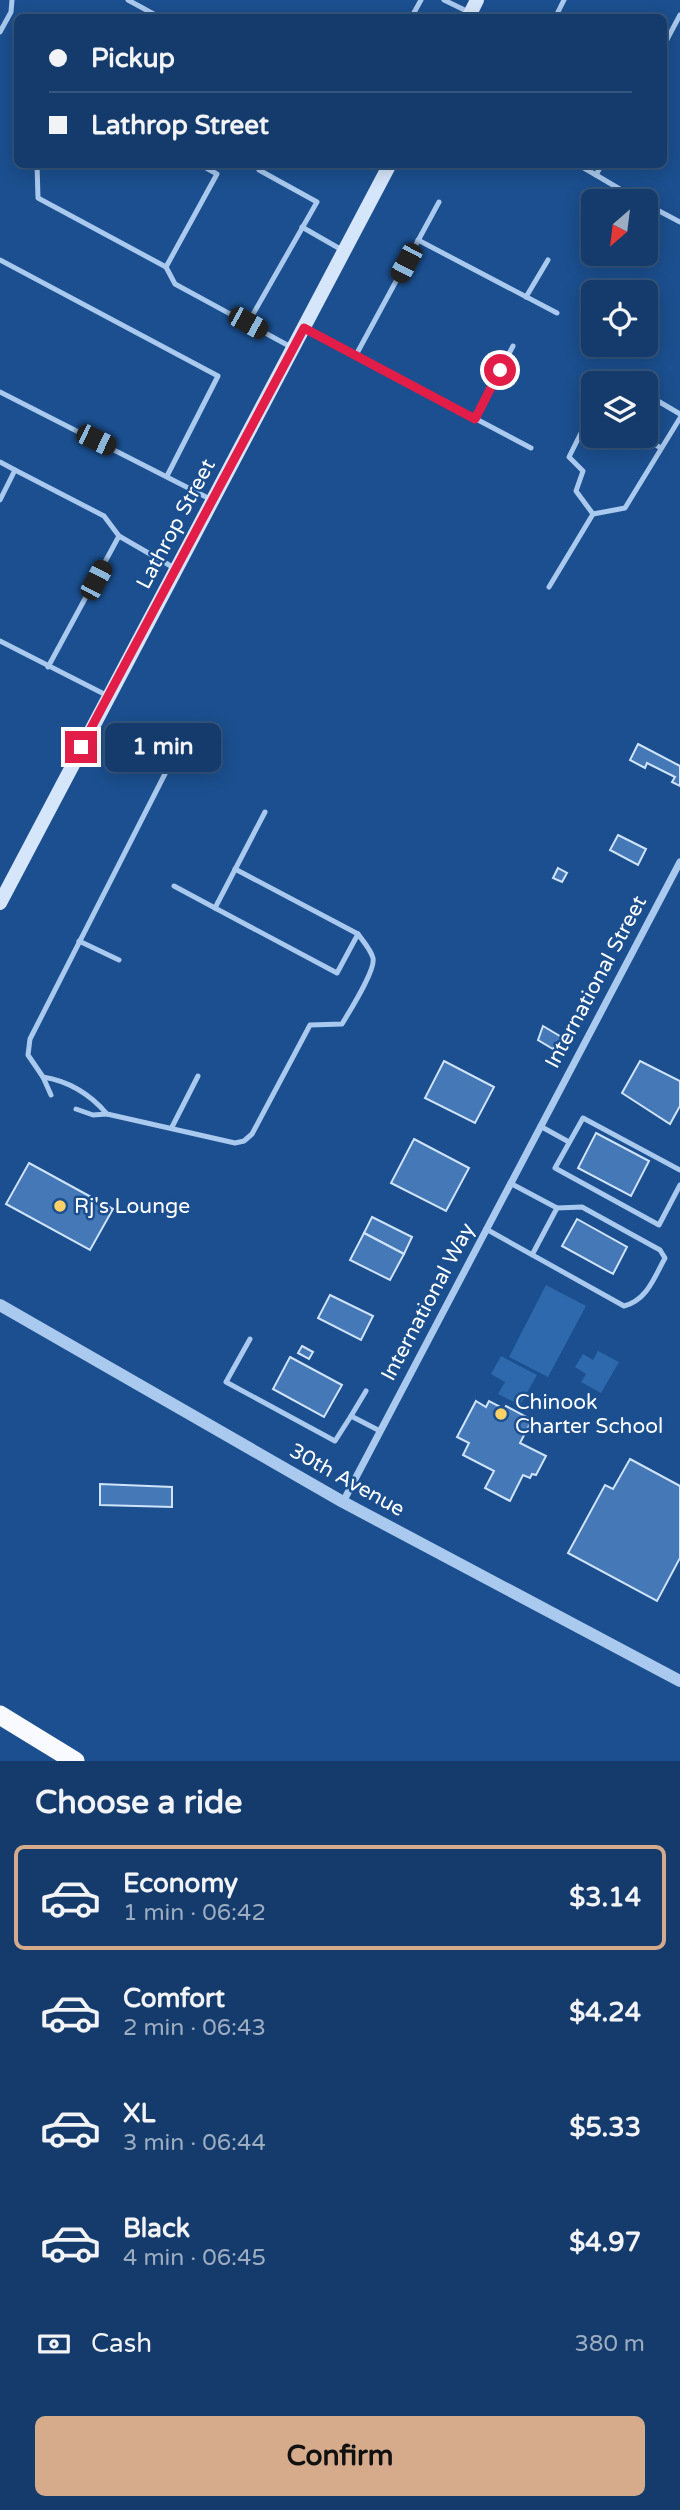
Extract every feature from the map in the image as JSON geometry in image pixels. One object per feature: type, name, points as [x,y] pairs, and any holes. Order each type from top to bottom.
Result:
[{"type":"highway","points":[[0,1715],[75,1761]]},
{"type":"main road","name":"Lathrop Street","points":[[0,903],[388,168]]},
{"type":"street","name":"International Street","points":[[542,1122],[680,862]]},
{"type":"street","name":"International Way","points":[[343,1502],[542,1122]]},
{"type":"street","name":"30th Avenue","points":[[0,1305],[343,1502],[680,1681]]},
{"type":"lane","points":[[0,32],[10,12],[12,0]]},
{"type":"lane","points":[[128,0],[154,14]]},
{"type":"lane","points":[[444,0],[474,12]]},
{"type":"lane","points":[[667,39],[680,15]]},
{"type":"lane","points":[[37,168],[38,198],[166,267],[175,284],[293,348]]},
{"type":"lane","points":[[166,267],[217,174],[207,168]]},
{"type":"lane","points":[[584,168],[620,189]]},
{"type":"lane","points":[[596,175],[599,168]]},
{"type":"lane","points":[[248,323],[317,202],[259,170]]},
{"type":"lane","points":[[356,355],[439,202]]},
{"type":"lane","points":[[658,210],[680,222]]},
{"type":"lane","points":[[302,227],[344,251]]},
{"type":"lane","points":[[418,240],[557,313]]},
{"type":"lane","points":[[526,297],[548,260]]},
{"type":"lane","points":[[0,261],[218,376],[167,476]]},
{"type":"lane","points":[[304,328],[531,448]]},
{"type":"lane","points":[[475,419],[513,346]]},
{"type":"lane","points":[[0,392],[213,501]]},
{"type":"lane","points":[[549,587],[593,514],[625,508],[680,416],[658,402]]},
{"type":"lane","points":[[581,433],[569,457],[583,471],[576,491],[593,514]]},
{"type":"lane","points":[[0,462],[104,516],[119,536],[176,569]]},
{"type":"lane","points":[[0,500],[15,470]]},
{"type":"lane","points":[[48,667],[119,536]]},
{"type":"lane","points":[[0,641],[108,696]]},
{"type":"lane","points":[[51,1096],[43,1077],[28,1055],[27,1045],[170,764]]},
{"type":"lane","points":[[215,908],[265,812]]},
{"type":"lane","points":[[76,1109],[93,1115],[107,1114],[172,1127],[235,1143],[244,1141],[252,1133],[310,1025],[342,1024],[374,960],[358,934],[235,870]]},
{"type":"lane","points":[[174,886],[337,973],[358,934]]},
{"type":"lane","points":[[79,941],[119,960]]},
{"type":"lane","points":[[172,1127],[198,1076]]},
{"type":"lane","points":[[43,1077],[59,1080],[94,1099],[107,1114]]},
{"type":"lane","points":[[680,1170],[583,1118],[555,1168],[659,1224],[680,1185]]},
{"type":"lane","points":[[542,1122],[569,1142]]},
{"type":"lane","points":[[486,1229],[624,1306],[635,1303],[648,1291],[665,1258],[660,1250],[582,1207],[557,1208],[510,1183]]},
{"type":"lane","points":[[532,1255],[557,1208]]},
{"type":"lane","points":[[250,1339],[226,1382],[335,1441],[366,1391]]},
{"type":"lane","points":[[351,1416],[380,1431]]},
{"type":"shaded area","points":[[546,1285],[586,1306],[548,1377],[509,1357]]},
{"type":"shaded area","points":[[598,1351],[619,1362],[601,1393],[581,1382],[586,1374],[575,1367],[583,1354],[593,1360]]},
{"type":"shaded area","points":[[501,1356],[537,1375],[520,1405],[498,1394],[505,1382],[491,1374]]},
{"type":"building","points":[[638,744],[680,766],[680,786],[672,782],[675,777],[647,763],[645,768],[630,760]]},
{"type":"building","points":[[618,835],[646,849],[638,865],[610,850]]},
{"type":"building","points":[[558,868],[567,873],[562,882],[553,878]]},
{"type":"building","points":[[543,1026],[563,1038],[553,1049],[538,1040]]},
{"type":"building","points":[[444,1061],[494,1087],[475,1123],[425,1098]]},
{"type":"building","points":[[640,1061],[680,1081],[680,1106],[670,1124],[622,1093]]},
{"type":"building","points":[[596,1133],[649,1161],[631,1196],[578,1168]]},
{"type":"building","points":[[414,1139],[469,1168],[446,1211],[391,1183]]},
{"type":"building","name":"Rj's Lounge","points":[[29,1163],[113,1209],[90,1250],[6,1204]]},
{"type":"building","points":[[372,1217],[412,1237],[404,1254],[364,1233]]},
{"type":"building","points":[[577,1219],[627,1247],[613,1274],[562,1246]]},
{"type":"building","points":[[364,1233],[404,1254],[390,1280],[350,1260]]},
{"type":"building","points":[[330,1295],[373,1316],[361,1340],[318,1318]]},
{"type":"building","points":[[302,1346],[313,1352],[309,1359],[298,1353]]},
{"type":"building","points":[[290,1357],[342,1385],[324,1417],[273,1389]]},
{"type":"building","name":"Chinook Charter School","points":[[476,1401],[486,1407],[489,1401],[504,1409],[506,1406],[532,1420],[520,1443],[546,1456],[536,1475],[532,1474],[530,1478],[523,1475],[510,1501],[485,1488],[494,1471],[463,1455],[469,1443],[457,1437]]},
{"type":"building","points":[[630,1459],[680,1486],[680,1558],[657,1601],[568,1553],[605,1485],[613,1489]]},
{"type":"building","points":[[100,1484],[172,1487],[172,1507],[100,1505]]},
{"type":"place","name":"Rj's Lounge","points":[[60,1206]]},
{"type":"place","name":"Chinook Charter School","points":[[501,1414]]},
{"type":"route","points":[[81,747],[304,328],[475,419],[500,370]]}]
